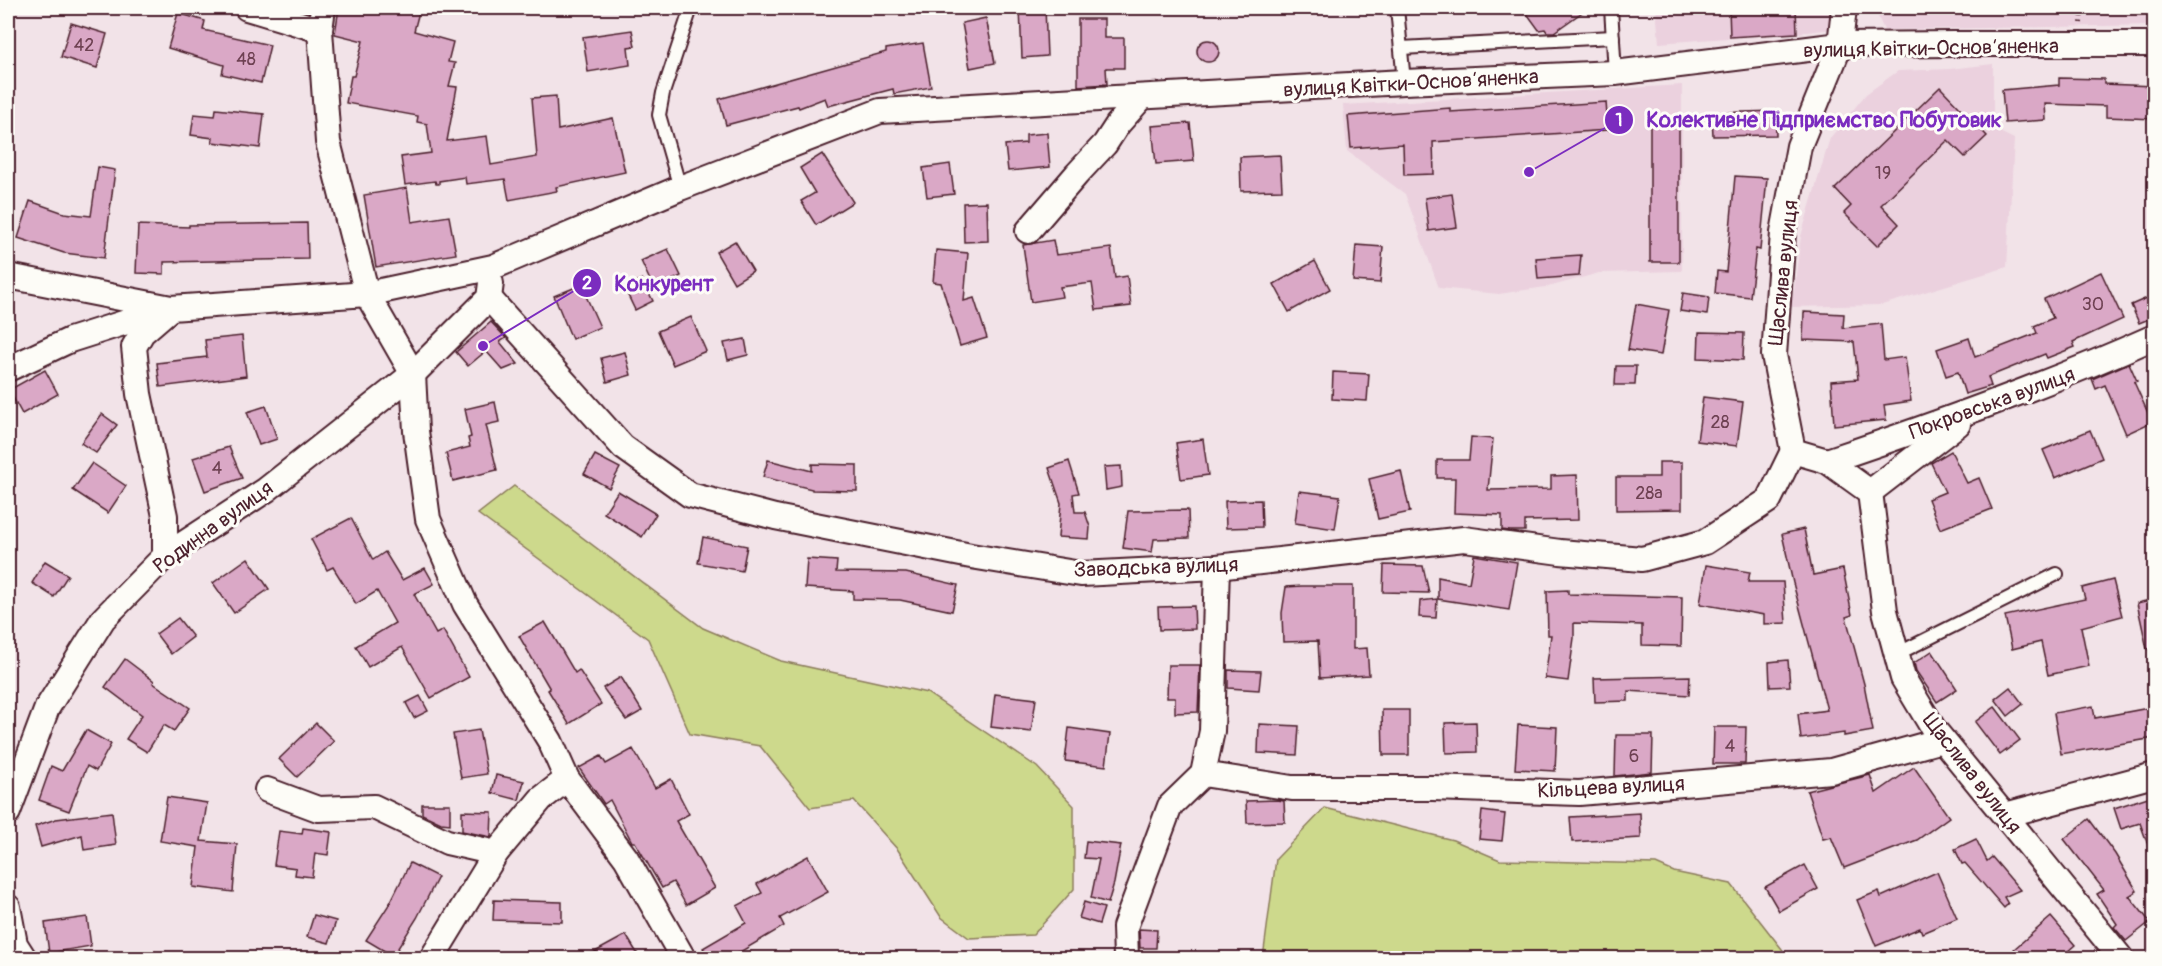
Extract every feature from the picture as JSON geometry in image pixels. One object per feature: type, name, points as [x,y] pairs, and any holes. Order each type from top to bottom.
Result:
[{"type":"street","points":[[247,8],[322,19],[328,142],[367,294],[413,374],[416,431],[428,519],[465,604],[550,741],[567,778],[626,858],[683,958]]},
{"type":"street","name":"Щаслива вулиця","points":[[1793,451],[1774,355],[1784,233],[1799,147],[1840,45],[1844,8]]},
{"type":"street","name":"вулиця Квітки-Основʼяненка","points":[[8,369],[70,340],[171,308],[367,294],[493,267],[680,188],[880,111],[1615,72],[1840,45],[2154,44]]},
{"type":"street","points":[[1028,231],[1105,144],[1118,124],[1142,97]]},
{"type":"street","points":[[489,298],[493,267]]},
{"type":"street","name":"вулиця Квітки-Основʼяненка","points":[[8,276],[171,308]]},
{"type":"street","name":"Заводська вулиця","points":[[489,298],[623,447],[690,495],[798,521],[970,556],[1081,574],[1217,567],[1464,539],[1560,552],[1642,559],[1705,542],[1769,500],[1793,451]]},
{"type":"street","name":"Родинна вулиця","points":[[8,812],[46,708],[103,619],[165,556],[267,490],[413,374],[489,298]]},
{"type":"street","points":[[165,556],[165,516],[139,394],[134,347],[142,333],[171,308]]},
{"type":"street","name":"Покровська вулиця","points":[[1827,461],[1974,411],[2078,371],[2154,337]]},
{"type":"street","points":[[1793,451],[1827,461],[1870,492],[1974,411]]},
{"type":"street","name":"Щаслива вулиця","points":[[1870,492],[1885,611],[1903,678],[1942,740],[2121,958]]},
{"type":"street","points":[[1126,958],[1125,927],[1170,806],[1203,774],[1212,730],[1217,567]]},
{"type":"street","name":"Кільцева вулиця","points":[[1203,774],[1292,788],[1433,788],[1579,793],[1831,771],[1942,740]]},
{"type":"street","points":[[2005,815],[2154,775]]},
{"type":"street","points":[[432,958],[496,854],[541,799],[567,778]]},
{"type":"street","points":[[267,790],[318,809],[374,807],[447,842],[496,854]]},
{"type":"street","points":[[8,907],[15,944],[24,958]]},
{"type":"lane","points":[[680,188],[659,116],[663,93],[691,8]]},
{"type":"lane","points":[[1397,8],[1404,82]]},
{"type":"lane","points":[[1611,8],[1615,72]]},
{"type":"lane","points":[[1401,48],[1614,37]]},
{"type":"lane","points":[[1897,654],[2057,574]]},
{"type":"shaded area","points":[[1656,8],[1844,8],[1842,28],[1659,43]]},
{"type":"shaded area","points":[[1874,8],[2154,8],[2154,25],[1884,30]]},
{"type":"shaded area","points":[[1993,64],[1993,123],[2000,132],[2014,139],[2007,267],[1882,305],[1790,307],[1801,236],[1830,138],[1866,94],[1898,71],[1950,69]]},
{"type":"shaded area","points":[[1682,85],[1682,271],[1599,273],[1552,286],[1499,294],[1439,288],[1405,194],[1347,151],[1343,105]]},
{"type":"green space","points":[[514,486],[703,628],[781,661],[927,693],[1037,767],[1074,806],[1074,889],[1033,935],[969,938],[941,917],[898,850],[854,801],[810,808],[760,746],[690,734],[648,639],[478,514]]},
{"type":"green space","points":[[1325,808],[1453,840],[1500,860],[1656,864],[1674,872],[1731,884],[1789,958],[1263,958],[1276,859]]},
{"type":"building","points":[[339,8],[420,8],[414,31],[453,42],[448,62],[455,63],[449,86],[457,87],[447,141],[487,136],[491,165],[537,157],[532,98],[556,96],[558,130],[613,118],[625,172],[556,187],[557,191],[509,200],[505,179],[466,184],[465,177],[439,181],[439,184],[435,181],[405,185],[401,157],[431,153],[427,124],[417,122],[418,116],[346,103],[351,76],[354,76],[363,41],[335,34]]},
{"type":"building","points":[[1020,8],[1045,8],[1047,56],[1022,58]]},
{"type":"building","points":[[1523,8],[1588,8],[1554,32],[1547,32],[1545,29],[1539,30]]},
{"type":"building","points":[[1729,8],[1796,8],[1797,33],[1730,37]]},
{"type":"building","points":[[178,13],[205,21],[203,30],[270,45],[261,83],[222,74],[224,65],[168,48]]},
{"type":"building","points":[[986,18],[995,63],[970,68],[962,23]]},
{"type":"building","points":[[1078,19],[1104,19],[1104,38],[1124,38],[1124,68],[1106,68],[1107,84],[1078,86]]},
{"type":"building","points":[[71,23],[107,34],[97,68],[61,57]]},
{"type":"building","points":[[632,30],[635,46],[628,47],[630,65],[588,72],[583,37]]},
{"type":"building","points":[[1204,40],[1212,40],[1219,47],[1219,55],[1212,62],[1204,62],[1197,55],[1197,47]]},
{"type":"building","points":[[923,43],[931,87],[894,94],[893,89],[828,106],[825,98],[799,108],[798,106],[726,125],[719,99],[886,52],[886,49]]},
{"type":"building","points":[[2059,78],[2104,79],[2104,84],[2154,86],[2154,119],[2106,117],[2106,106],[2045,104],[2046,120],[2005,123],[2002,90],[2059,85]]},
{"type":"building","points":[[1940,87],[1987,136],[1965,157],[1948,140],[1881,205],[1899,224],[1877,246],[1844,213],[1851,206],[1835,189]]},
{"type":"building","points":[[1606,102],[1608,130],[1433,142],[1434,174],[1404,175],[1403,144],[1351,148],[1348,116],[1450,108],[1450,112]]},
{"type":"building","points":[[216,109],[264,114],[260,148],[212,142],[213,138],[191,135],[194,114],[215,116]]},
{"type":"building","points":[[1775,111],[1776,135],[1713,136],[1712,113]]},
{"type":"building","points":[[1650,122],[1679,122],[1679,262],[1650,262]]},
{"type":"building","points":[[1190,123],[1194,161],[1156,164],[1152,126]]},
{"type":"building","points":[[1047,133],[1050,167],[1008,171],[1005,145],[1026,143],[1026,135]]},
{"type":"building","points":[[822,154],[853,202],[816,225],[801,201],[815,193],[800,168]]},
{"type":"building","points":[[1280,155],[1282,190],[1241,191],[1240,157]]},
{"type":"building","points":[[950,164],[954,194],[927,197],[923,168]]},
{"type":"building","points":[[98,167],[115,170],[104,258],[64,253],[18,238],[30,201],[64,213],[91,216]]},
{"type":"building","points":[[1735,176],[1767,178],[1760,250],[1756,249],[1750,297],[1715,293],[1717,271],[1726,272]]},
{"type":"building","points":[[407,188],[412,222],[449,216],[456,254],[376,267],[364,195]]},
{"type":"building","points":[[1452,194],[1457,227],[1429,231],[1425,198]]},
{"type":"building","points":[[987,202],[988,241],[964,242],[963,203]]},
{"type":"building","points":[[307,223],[308,259],[164,262],[164,274],[136,273],[138,225],[189,227],[189,225]]},
{"type":"building","points":[[1053,240],[1056,255],[1111,248],[1115,278],[1127,276],[1131,306],[1096,310],[1092,283],[1060,287],[1062,297],[1031,302],[1023,245]]},
{"type":"building","points":[[735,241],[753,271],[734,283],[716,252]]},
{"type":"building","points":[[1356,245],[1383,247],[1380,283],[1353,281]]},
{"type":"building","points":[[668,249],[681,276],[654,289],[641,261]]},
{"type":"building","points":[[936,250],[968,253],[964,301],[974,298],[987,338],[960,346],[941,283],[933,282]]},
{"type":"building","points":[[1581,255],[1579,276],[1538,279],[1536,258]]},
{"type":"building","points":[[1315,261],[1330,289],[1289,312],[1274,284]]},
{"type":"building","points":[[2101,272],[2123,319],[2073,342],[2075,347],[2047,358],[2045,354],[1988,377],[1991,386],[1965,394],[1958,372],[1946,376],[1937,349],[1969,338],[1975,357],[2037,333],[2034,326],[2053,318],[2044,299]]},
{"type":"building","points":[[642,279],[653,301],[635,310],[624,287]]},
{"type":"building","points":[[581,285],[600,327],[572,339],[554,296]]},
{"type":"building","points":[[1683,293],[1709,297],[1707,315],[1680,311]]},
{"type":"building","points":[[2154,295],[2154,317],[2139,323],[2131,305]]},
{"type":"building","points":[[1636,304],[1669,310],[1661,355],[1628,350]]},
{"type":"building","points":[[1804,312],[1844,314],[1843,328],[1881,324],[1884,360],[1905,357],[1911,401],[1884,405],[1886,420],[1834,425],[1831,381],[1858,379],[1854,342],[1803,340]]},
{"type":"building","points":[[691,317],[706,351],[673,365],[658,331]]},
{"type":"building","points":[[491,322],[506,338],[500,342],[518,364],[503,370],[486,351],[468,366],[456,352]]},
{"type":"building","points":[[1699,332],[1744,333],[1743,360],[1698,358]]},
{"type":"building","points":[[242,336],[246,376],[160,387],[157,363],[207,357],[205,340]]},
{"type":"building","points":[[745,339],[748,355],[728,360],[724,343]]},
{"type":"building","points":[[625,352],[631,375],[607,382],[601,358]]},
{"type":"building","points":[[2129,363],[2137,381],[2134,382],[2152,422],[2126,434],[2105,385],[2096,389],[2092,379]]},
{"type":"building","points":[[1616,366],[1636,366],[1635,385],[1615,385]]},
{"type":"building","points":[[45,370],[58,394],[22,414],[9,390]]},
{"type":"building","points":[[1333,372],[1369,374],[1367,401],[1332,399]]},
{"type":"building","points":[[1703,397],[1743,402],[1737,446],[1697,441]]},
{"type":"building","points":[[495,402],[499,422],[486,425],[497,470],[453,481],[446,453],[470,447],[468,438],[471,437],[465,409]]},
{"type":"building","points":[[266,406],[277,439],[259,445],[247,412]]},
{"type":"building","points":[[102,414],[117,425],[96,453],[81,443]]},
{"type":"building","points":[[2090,430],[2102,458],[2055,478],[2043,450]]},
{"type":"building","points":[[1471,437],[1493,439],[1488,490],[1551,489],[1551,476],[1577,475],[1578,520],[1525,521],[1525,531],[1510,531],[1502,530],[1502,515],[1454,513],[1455,478],[1437,478],[1437,460],[1469,460]]},
{"type":"building","points":[[1203,439],[1208,475],[1181,479],[1176,443]]},
{"type":"building","points":[[229,447],[242,478],[205,491],[193,458]]},
{"type":"building","points":[[1951,451],[1967,483],[1979,478],[1992,509],[1940,529],[1928,499],[1945,492],[1931,463]]},
{"type":"building","points":[[595,455],[620,468],[609,488],[584,474]]},
{"type":"building","points":[[768,460],[812,471],[812,464],[857,465],[857,491],[812,490],[763,477]]},
{"type":"building","points":[[1069,461],[1079,493],[1073,494],[1075,512],[1085,512],[1090,527],[1089,539],[1058,537],[1061,503],[1049,468]]},
{"type":"building","points":[[1659,462],[1682,462],[1682,509],[1616,510],[1616,477],[1659,477]]},
{"type":"building","points":[[92,463],[126,486],[108,513],[73,490]]},
{"type":"building","points":[[1121,466],[1122,487],[1106,490],[1104,467]]},
{"type":"building","points":[[1401,471],[1410,512],[1378,519],[1369,479]]},
{"type":"building","points":[[618,491],[656,514],[642,537],[604,513]]},
{"type":"building","points":[[1299,491],[1340,496],[1335,529],[1295,523]]},
{"type":"building","points":[[1261,500],[1262,527],[1226,528],[1225,501]]},
{"type":"building","points":[[1188,510],[1189,538],[1154,539],[1152,552],[1123,548],[1128,511]]},
{"type":"building","points":[[351,518],[373,560],[385,552],[402,580],[425,568],[434,584],[414,594],[436,634],[443,630],[469,677],[431,698],[402,647],[368,667],[356,646],[395,623],[377,591],[356,604],[333,567],[327,570],[311,539]]},
{"type":"building","points":[[1804,529],[1813,575],[1843,569],[1852,615],[1846,617],[1864,684],[1873,731],[1801,739],[1798,714],[1827,710],[1782,534]]},
{"type":"building","points":[[703,537],[747,546],[742,571],[698,563]]},
{"type":"building","points":[[1474,555],[1517,562],[1509,610],[1438,599],[1438,577],[1469,583]]},
{"type":"building","points":[[248,558],[269,589],[234,613],[213,583]]},
{"type":"building","points":[[807,559],[837,561],[836,572],[906,573],[958,585],[952,611],[900,600],[853,599],[853,591],[805,588]]},
{"type":"building","points":[[45,561],[68,575],[54,597],[32,583]]},
{"type":"building","points":[[1384,565],[1423,566],[1429,593],[1383,592]]},
{"type":"building","points":[[1706,565],[1750,572],[1748,582],[1783,582],[1786,623],[1764,624],[1764,615],[1700,604]]},
{"type":"building","points":[[2113,580],[2122,616],[2081,627],[2089,666],[2048,675],[2041,642],[2012,649],[2005,616],[2085,599],[2082,588]]},
{"type":"building","points":[[1353,586],[1353,649],[1367,648],[1369,675],[1320,678],[1318,641],[1283,642],[1282,613],[1286,587]]},
{"type":"building","points":[[1568,590],[1568,594],[1682,597],[1681,646],[1642,645],[1642,625],[1574,623],[1568,681],[1545,678],[1551,635],[1548,635],[1547,591]]},
{"type":"building","points":[[1437,599],[1436,618],[1419,617],[1420,601]]},
{"type":"building","points":[[2154,599],[2154,648],[2147,649],[2137,603]]},
{"type":"building","points":[[1194,606],[1195,629],[1159,630],[1158,607]]},
{"type":"building","points":[[178,618],[193,637],[171,654],[156,634]]},
{"type":"building","points":[[545,622],[575,673],[579,670],[601,704],[569,724],[519,636]]},
{"type":"building","points":[[1932,651],[1957,689],[1937,702],[1916,671],[1914,663]]},
{"type":"building","points":[[125,659],[154,681],[153,683],[190,708],[174,731],[164,725],[147,752],[126,739],[142,715],[105,687]]},
{"type":"building","points":[[1788,660],[1790,686],[1770,687],[1769,662]]},
{"type":"building","points":[[1168,665],[1200,665],[1198,712],[1175,713],[1175,698],[1167,698]]},
{"type":"building","points":[[1228,670],[1261,671],[1259,690],[1228,688]]},
{"type":"building","points":[[1690,676],[1689,695],[1628,691],[1628,701],[1595,702],[1594,678]]},
{"type":"building","points":[[621,677],[642,711],[626,720],[603,688]]},
{"type":"building","points":[[2010,687],[2023,704],[2008,716],[1995,699]]},
{"type":"building","points":[[995,694],[1036,699],[1031,732],[991,727]]},
{"type":"building","points":[[420,696],[428,711],[414,718],[406,703]]},
{"type":"building","points":[[2093,706],[2095,718],[2154,707],[2154,738],[2061,754],[2054,713]]},
{"type":"building","points":[[1995,707],[2020,740],[2000,755],[1975,722]]},
{"type":"building","points":[[1382,710],[1409,710],[1409,755],[1383,755]]},
{"type":"building","points":[[1476,722],[1477,752],[1446,753],[1445,723]]},
{"type":"building","points":[[316,723],[334,741],[297,777],[279,759]]},
{"type":"building","points":[[1259,724],[1299,726],[1297,755],[1258,753]]},
{"type":"building","points":[[1518,725],[1557,727],[1555,771],[1515,769]]},
{"type":"building","points":[[1714,727],[1746,727],[1745,764],[1713,764]]},
{"type":"building","points":[[1069,728],[1110,734],[1106,766],[1065,761]]},
{"type":"building","points":[[86,730],[111,744],[96,771],[87,766],[69,811],[39,800],[51,766],[62,771]]},
{"type":"building","points":[[479,730],[487,774],[461,778],[453,734]]},
{"type":"building","points":[[1616,735],[1653,735],[1652,772],[1615,776]]},
{"type":"building","points":[[633,749],[655,788],[671,779],[689,814],[676,821],[715,888],[686,905],[673,882],[662,888],[635,842],[632,842],[610,800],[604,804],[579,768],[601,756],[606,764]]},
{"type":"building","points":[[1914,767],[1949,817],[1917,840],[1844,868],[1831,837],[1823,839],[1807,791],[1870,775],[1876,793]]},
{"type":"building","points":[[496,775],[524,781],[519,800],[492,793]]},
{"type":"building","points":[[2154,795],[2154,856],[2152,856],[2140,823],[2121,829],[2114,808]]},
{"type":"building","points":[[167,797],[207,803],[201,841],[237,844],[233,892],[193,887],[198,847],[160,841]]},
{"type":"building","points":[[1246,801],[1284,801],[1285,822],[1247,823]]},
{"type":"building","points":[[422,804],[450,804],[450,824],[441,823],[422,814]]},
{"type":"building","points":[[462,811],[492,812],[491,837],[462,831]]},
{"type":"building","points":[[1482,811],[1505,814],[1502,841],[1479,839]]},
{"type":"building","points":[[112,812],[116,845],[84,850],[82,835],[41,847],[35,826],[56,819]]},
{"type":"building","points":[[1640,813],[1641,838],[1572,842],[1570,817]]},
{"type":"building","points":[[2089,819],[2115,854],[2137,891],[2129,896],[2150,922],[2126,941],[2114,927],[2117,924],[2097,894],[2104,890],[2064,839]]},
{"type":"building","points":[[303,828],[331,832],[328,855],[315,853],[312,877],[295,875],[296,868],[274,865],[279,831],[302,834]]},
{"type":"building","points":[[1976,839],[1987,861],[1992,857],[2020,890],[2004,897],[2008,904],[2004,908],[1965,863],[1962,864],[1955,849]]},
{"type":"building","points":[[1086,841],[1121,845],[1108,903],[1091,898],[1099,859],[1084,858]]},
{"type":"building","points":[[808,856],[828,892],[780,918],[784,926],[730,958],[710,958],[703,948],[746,923],[737,906],[762,893],[757,884]]},
{"type":"building","points":[[410,863],[438,877],[417,918],[393,956],[366,940],[390,903]]},
{"type":"building","points":[[1805,865],[1818,889],[1779,911],[1765,887]]},
{"type":"building","points":[[1937,872],[1957,918],[1922,933],[1920,928],[1876,946],[1857,900],[1879,891],[1881,897]]},
{"type":"building","points":[[494,900],[562,902],[562,922],[493,920]]},
{"type":"building","points":[[1084,902],[1104,908],[1099,924],[1079,918]]},
{"type":"building","points":[[314,915],[336,921],[329,943],[307,937]]},
{"type":"building","points":[[87,917],[91,946],[49,953],[45,923]]},
{"type":"building","points":[[2051,917],[2075,945],[2060,958],[2021,958],[2014,949]]},
{"type":"building","points":[[1139,929],[1157,930],[1156,948],[1140,948]]},
{"type":"building","points":[[626,935],[640,958],[584,958]]},
{"type":"place","name":"Колективне Підприємство Побутовик","points":[[1529,172]]},
{"type":"place","name":"Конкурент","points":[[483,346]]}]
